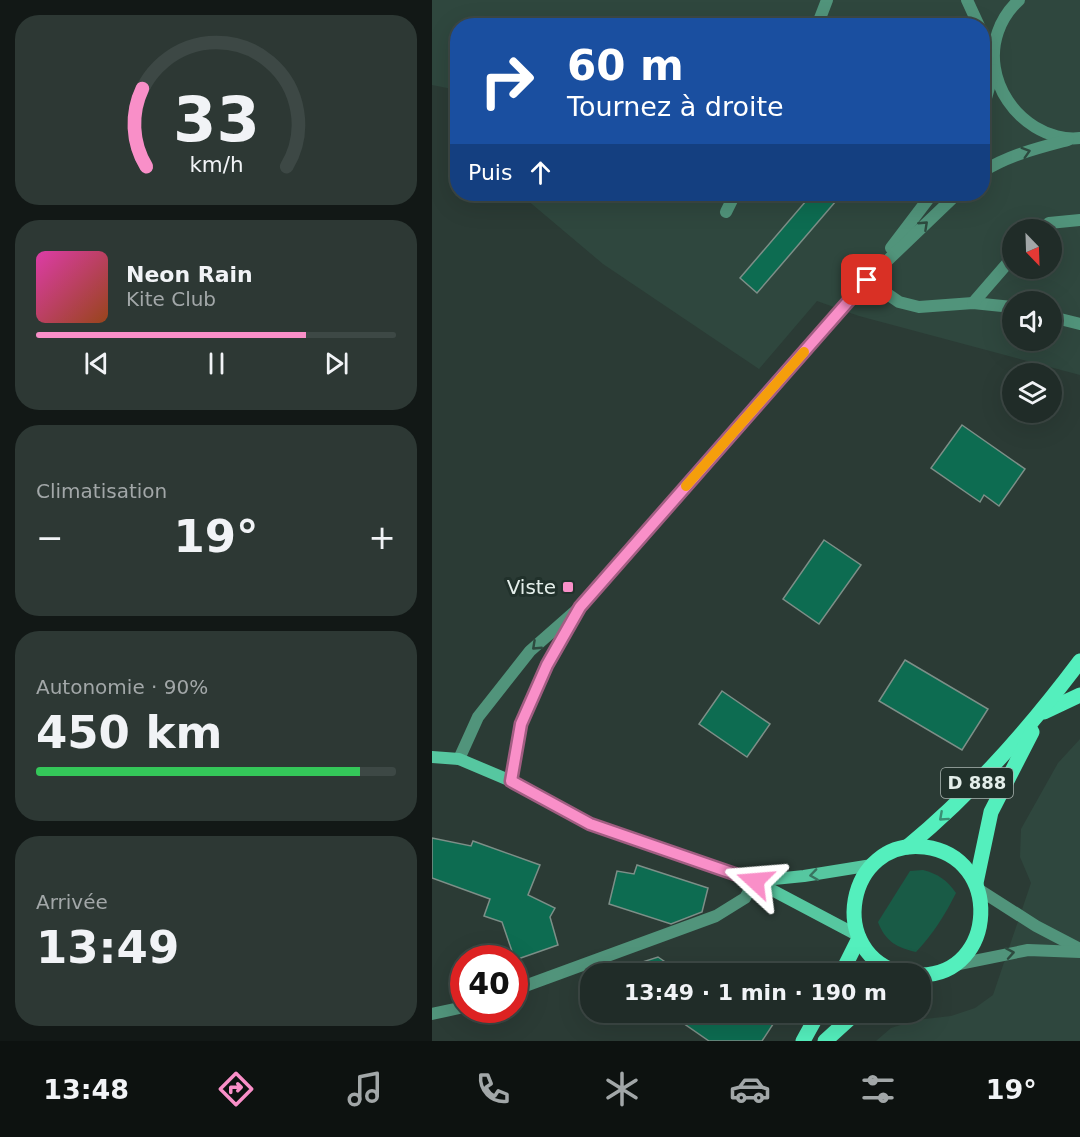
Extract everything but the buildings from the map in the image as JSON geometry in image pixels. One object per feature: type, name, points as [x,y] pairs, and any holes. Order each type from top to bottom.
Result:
[{"type":"main road","name":"D 888","points":[[908,847],[962,800],[1041,713],[1080,661]]},
{"type":"main road","points":[[1041,713],[1080,695]]},
{"type":"main road","name":"D 888","points":[[977,886],[991,812],[1041,713]]},
{"type":"main road","points":[[880,963],[868,952],[858,937],[853,916],[854,898],[861,880],[872,865],[888,854],[908,847],[940,850],[967,869],[977,886],[982,906],[981,924],[966,954],[953,965],[931,973]]},
{"type":"main road","points":[[846,963],[858,937]]},
{"type":"main road","points":[[803,1041],[813,1023]]},
{"type":"main road","points":[[825,1041],[845,1023]]},
{"type":"street","points":[[820,18],[827,0]]},
{"type":"street","points":[[968,0],[976,18]]},
{"type":"street","points":[[990,83],[994,69],[996,38],[1008,10],[1019,0]]},
{"type":"street","points":[[990,58],[1003,96],[1021,118],[1045,133],[1077,138]]},
{"type":"street","points":[[990,167],[1018,154],[1077,138]]},
{"type":"street","points":[[726,212],[732,201]]},
{"type":"street","points":[[459,759],[478,717],[530,651],[580,607],[867,280],[927,201]]},
{"type":"street","points":[[867,280],[950,201]]},
{"type":"street","points":[[1062,222],[1080,220]]},
{"type":"street","points":[[973,303],[1002,270]]},
{"type":"street","points":[[867,280],[899,302],[919,307],[973,303],[1002,306]]},
{"type":"street","points":[[1062,320],[1080,324]]},
{"type":"street","points":[[511,781],[521,724],[547,665],[580,607]]},
{"type":"street","points":[[432,758],[459,759],[511,781],[590,824],[755,881],[858,937]]},
{"type":"street","points":[[755,881],[872,865]]},
{"type":"street","points":[[528,985],[716,916],[745,898],[755,881]]},
{"type":"street","points":[[977,886],[1036,926],[1080,951]]},
{"type":"street","points":[[953,965],[1028,950],[1080,951]]},
{"type":"street","points":[[432,1014],[450,1010]]},
{"type":"shaded area","points":[[432,0],[1080,0],[1080,375],[1062,370],[1062,363],[1035,363],[859,316],[817,301],[759,369],[603,264],[528,201],[990,201],[990,18],[450,18],[450,89],[432,85]]},
{"type":"shaded area","points":[[1080,739],[1080,1041],[876,1041],[891,1028],[907,1023],[931,1023],[931,1018],[951,1016],[975,1008],[993,995],[1031,883],[1020,857],[1021,829],[1058,763]]},
{"type":"green space","points":[[923,870],[942,878],[956,893],[938,924],[916,952],[893,943],[884,934],[878,922],[910,871]]},
{"type":"slow traffic","points":[[686,486],[804,352]]},
{"type":"place","name":"Viste","points":[[568,587]]},
{"type":"route","points":[[755,881],[590,824],[511,781],[521,724],[547,665],[580,607],[867,280]]}]
